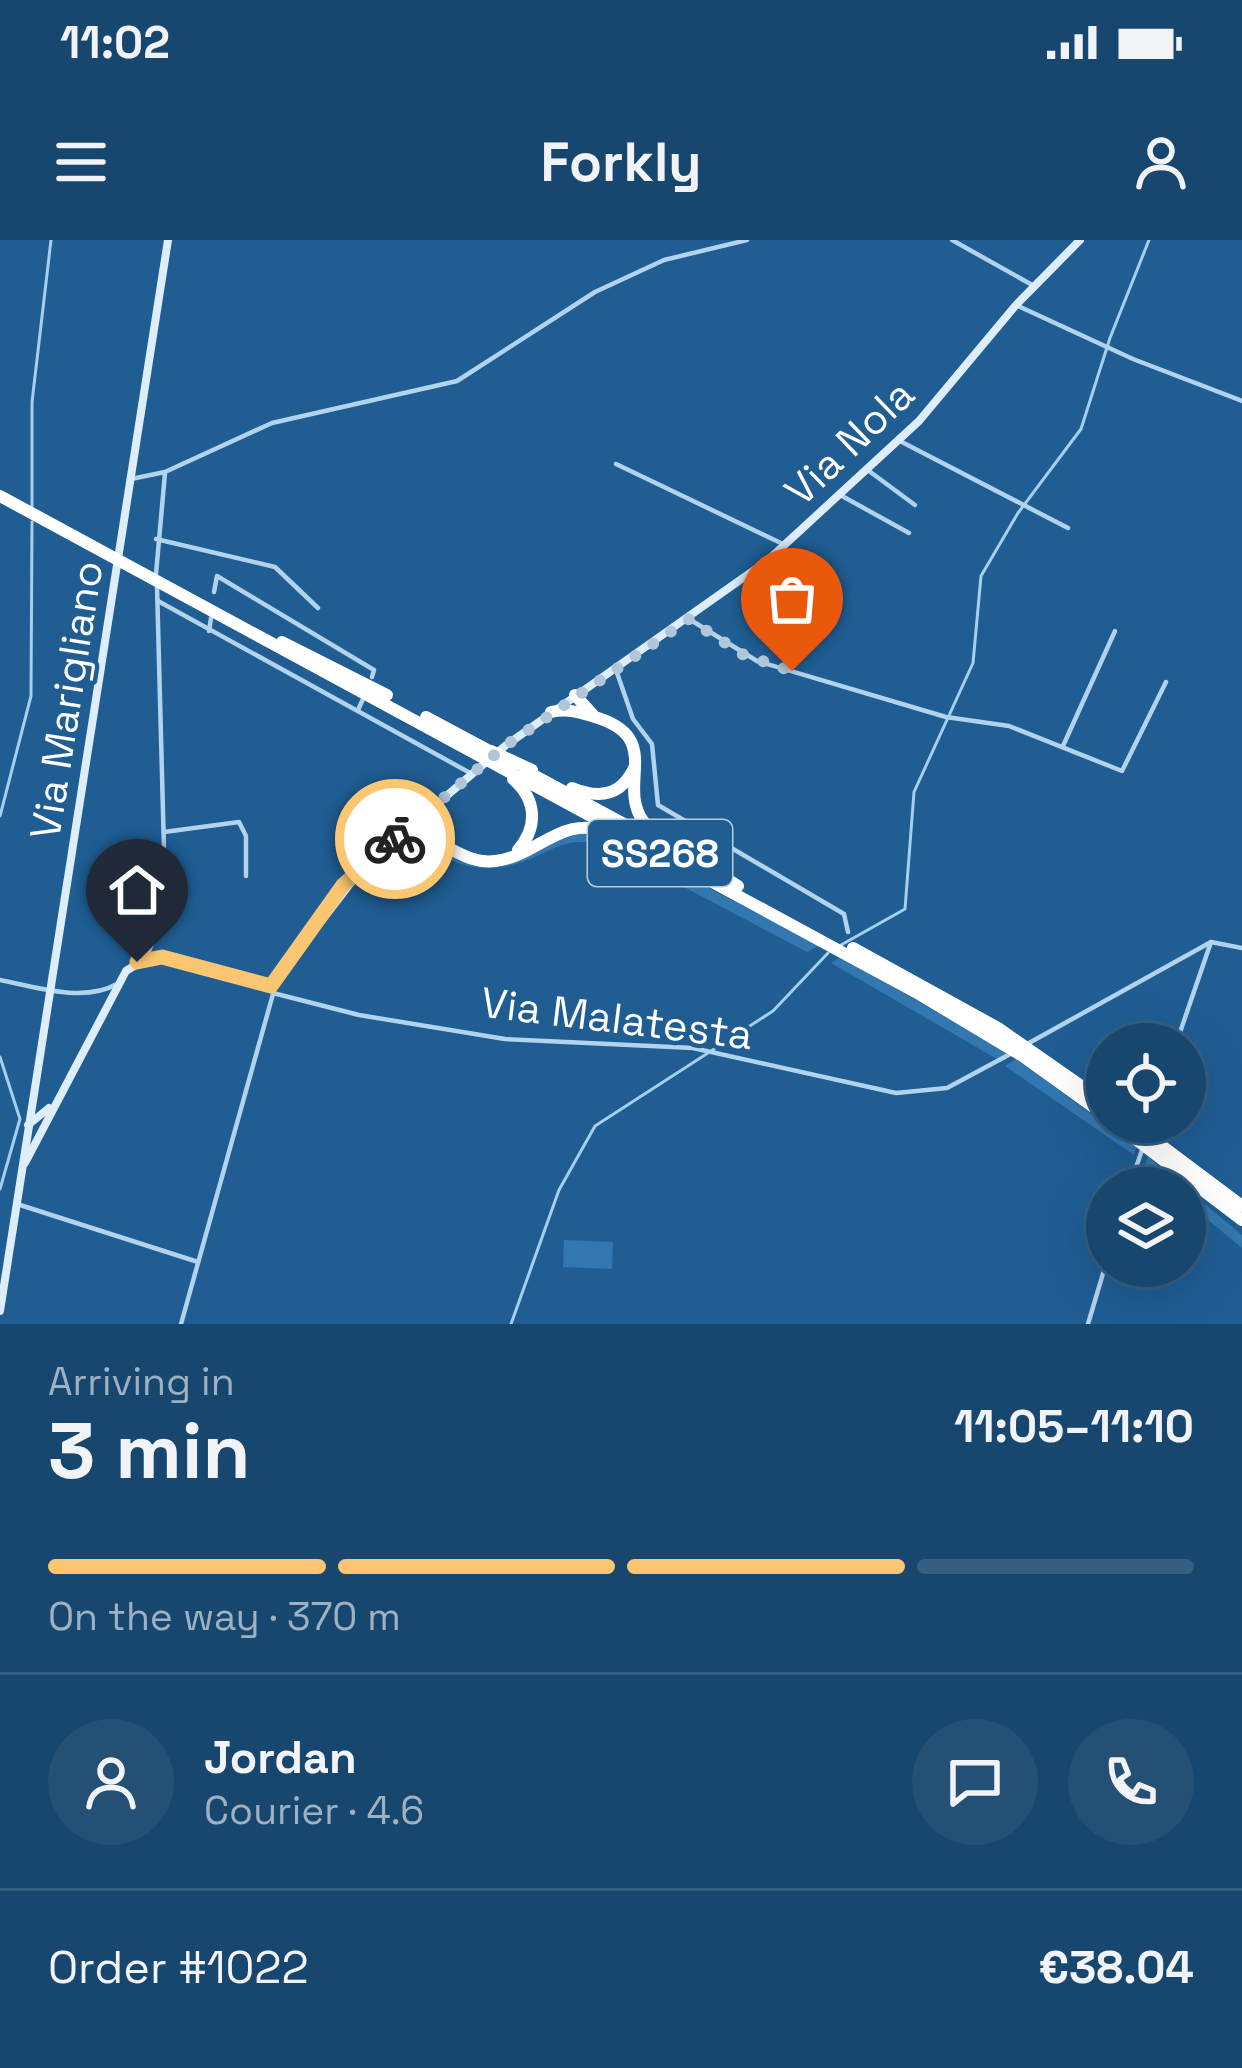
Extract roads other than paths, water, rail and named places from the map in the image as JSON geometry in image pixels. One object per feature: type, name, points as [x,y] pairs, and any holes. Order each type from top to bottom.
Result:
[{"type":"highway","name":"SS268","points":[[0,496],[209,613],[738,886]]},
{"type":"highway","name":"SS268","points":[[209,613],[329,664],[475,751]]},
{"type":"highway","name":"SS268","points":[[551,712],[578,699],[595,717],[625,733],[636,761],[635,797],[642,820],[664,841],[1086,1091]]},
{"type":"highway","name":"SS268","points":[[501,763],[598,796],[621,788],[636,761]]},
{"type":"highway","name":"SS268","points":[[501,763],[533,810],[527,840],[513,855]]},
{"type":"highway","name":"SS268","points":[[501,763],[667,862]]},
{"type":"highway","points":[[432,834],[435,804]]},
{"type":"highway","points":[[418,820],[432,834],[483,862],[513,855]]},
{"type":"highway","name":"SS268","points":[[513,855],[555,832],[586,827],[826,938]]},
{"type":"highway","points":[[397,838],[432,834]]},
{"type":"highway","name":"SS268","points":[[1026,1052],[1086,1100]]},
{"type":"highway","name":"SS268","points":[[1150,1143],[1174,1167]]},
{"type":"highway","name":"SS268","points":[[1153,1147],[1242,1206]]},
{"type":"highway","name":"SS268","points":[[1206,1194],[1242,1220]]},
{"type":"highway","points":[[1206,1198],[1242,1231]]},
{"type":"street","name":"Via Marigliano","points":[[0,1311],[167,240]]},
{"type":"street","points":[[131,479],[165,472],[272,423],[457,381],[551,316],[610,284],[664,260],[747,240]]},
{"type":"street","points":[[952,240],[1034,286]]},
{"type":"street","name":"Via Nola","points":[[578,699],[785,545],[936,403],[1016,305],[1080,240]]},
{"type":"street","points":[[1016,305],[1113,351],[1242,400]]},
{"type":"street","points":[[898,440],[1067,528]]},
{"type":"street","points":[[616,464],[785,545]]},
{"type":"street","points":[[867,465],[874,479],[916,505]]},
{"type":"street","points":[[0,980],[50,989],[107,990],[145,959],[164,909],[163,693],[154,644],[156,538],[165,472]]},
{"type":"street","points":[[837,494],[909,533]]},
{"type":"street","points":[[156,538],[275,567],[318,608]]},
{"type":"street","points":[[214,592],[217,576],[362,662],[374,670],[372,677]]},
{"type":"street","points":[[158,602],[472,774]]},
{"type":"street","points":[[209,613],[209,631]]},
{"type":"street","points":[[689,619],[758,661],[946,717],[1010,726],[1124,770],[1166,682]]},
{"type":"street","points":[[1063,746],[1115,631]]},
{"type":"street","points":[[615,667],[633,719],[652,744],[658,806],[844,914],[848,932]]},
{"type":"street","points":[[358,710],[362,699]]},
{"type":"street","points":[[181,1324],[272,990],[343,885],[551,712]]},
{"type":"street","points":[[164,832],[238,822],[246,836],[246,875]]},
{"type":"street","points":[[676,838],[681,823]]},
{"type":"street","points":[[656,877],[667,862]]},
{"type":"street","points":[[1182,1023],[1210,942],[1242,948]]},
{"type":"street","name":"Via Malatesta","points":[[272,990],[358,1015],[505,1040],[701,1049],[828,1082],[920,1095],[954,1085],[1210,942]]},
{"type":"street","points":[[145,959],[176,960],[272,990]]},
{"type":"street","points":[[26,1163],[118,983]]},
{"type":"street","points":[[31,1104],[53,1104]]},
{"type":"street","points":[[28,1127],[53,1104]]},
{"type":"street","points":[[28,1127],[45,1127]]},
{"type":"street","points":[[17,1204],[198,1262]]},
{"type":"street","points":[[1088,1324],[1099,1287]]},
{"type":"waterway","points":[[32,506],[32,402],[51,240]]},
{"type":"waterway","points":[[841,945],[905,909],[914,792],[973,663],[981,576],[1018,513],[1081,429],[1149,240]]},
{"type":"waterway","points":[[0,816],[31,696],[32,522]]},
{"type":"waterway","points":[[511,1324],[559,1190],[595,1126],[773,1011],[828,953]]},
{"type":"waterway","points":[[0,1057],[20,1119],[0,1189]]}]
